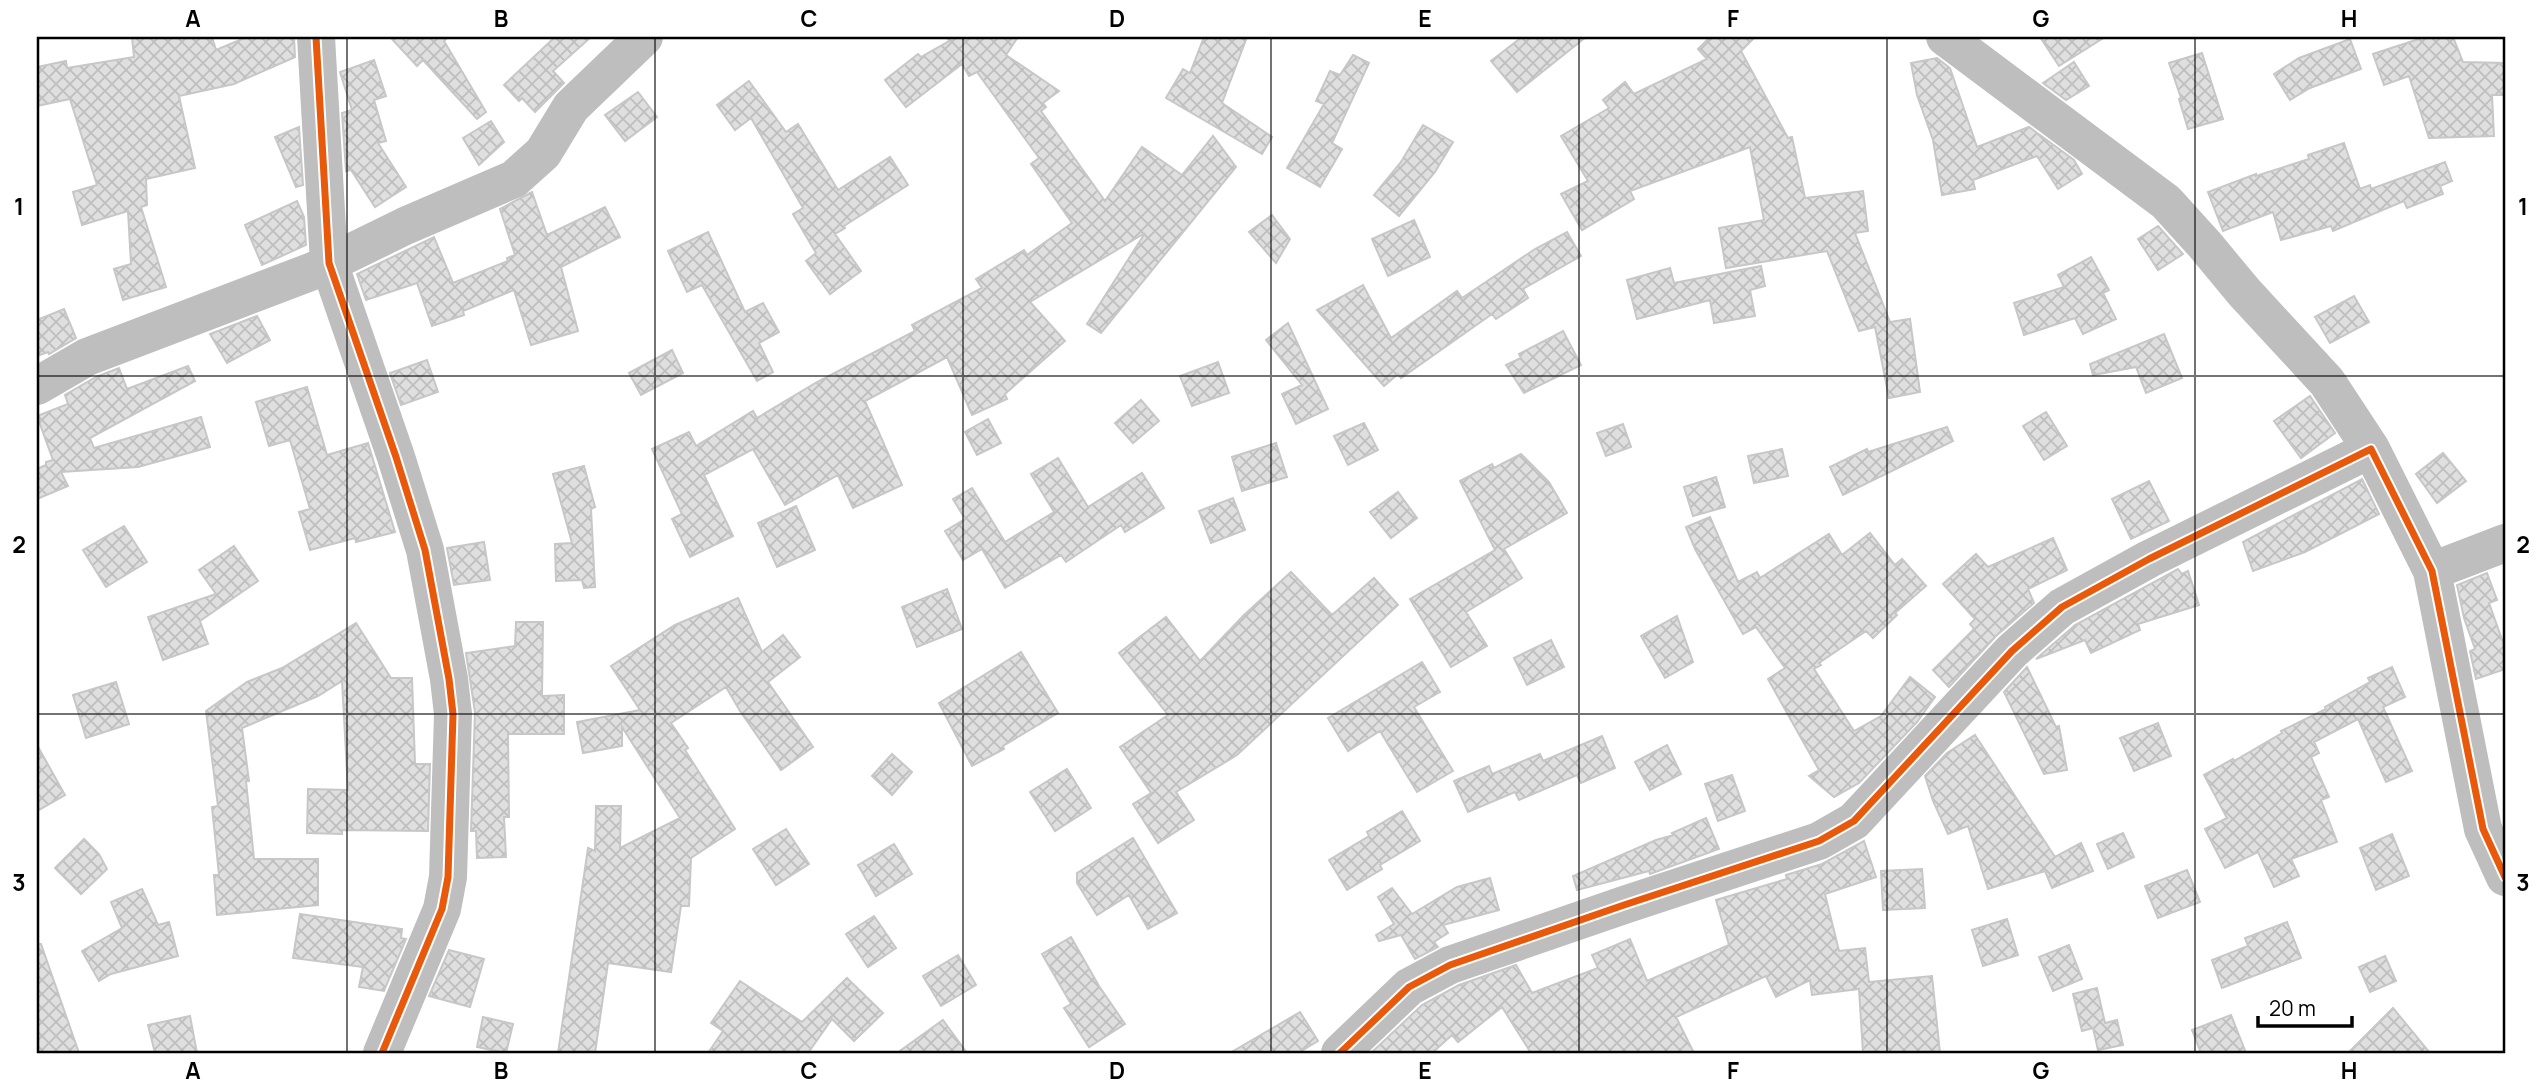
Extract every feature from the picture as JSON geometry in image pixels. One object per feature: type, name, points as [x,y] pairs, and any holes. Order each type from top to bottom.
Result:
[{"type":"street","points":[[316,37],[329,263],[425,550],[453,714],[447,877],[442,909],[382,1053]]},
{"type":"street","points":[[37,386],[87,357],[329,263],[405,226],[514,179],[543,153],[571,107],[644,37]]},
{"type":"street","points":[[1945,37],[2165,202],[2327,382],[2371,449],[2432,571],[2483,829],[2505,877]]},
{"type":"street","points":[[1340,1053],[1409,987],[1450,965],[1819,841],[1854,821],[2012,651],[2062,607],[2149,559],[2371,449]]},
{"type":"street","points":[[2432,571],[2505,543]]},
{"type":"building","points":[[132,37],[212,37],[216,50],[247,37],[294,37],[295,57],[234,84],[179,96],[195,168],[146,179],[147,205],[141,207],[166,287],[123,300],[114,269],[131,264],[128,211],[82,225],[73,192],[97,185],[70,99],[37,106],[37,67],[66,61],[67,68],[134,57]]},
{"type":"building","points":[[390,37],[448,37],[444,41],[486,112],[477,119],[423,60],[417,66]]},
{"type":"building","points":[[555,37],[591,37],[553,71],[564,83],[535,112],[522,98],[519,101],[504,85]]},
{"type":"building","points":[[947,37],[1018,37],[1006,55],[1059,91],[1043,103],[1046,107],[1041,111],[1105,201],[1142,147],[1182,175],[1213,136],[1236,167],[1101,333],[1087,324],[1145,233],[1030,302],[1065,341],[1005,394],[1007,399],[972,415],[947,357],[865,401],[902,485],[853,508],[838,475],[785,505],[753,449],[704,475],[733,536],[690,557],[672,519],[682,514],[652,449],[689,432],[696,446],[753,411],[757,418],[817,382],[915,331],[912,325],[982,288],[976,279],[1024,250],[1027,255],[1072,223],[1031,164],[1039,158],[977,72],[969,76],[962,64],[906,107],[885,80],[918,54],[921,57],[949,41]]},
{"type":"building","points":[[1204,37],[1247,37],[1222,103],[1272,137],[1262,154],[1166,98],[1183,69],[1190,73]]},
{"type":"building","points":[[1522,37],[1586,37],[1517,92],[1491,61]]},
{"type":"building","points":[[1710,37],[1755,37],[1741,51],[1788,138],[1792,137],[1805,198],[1863,191],[1868,231],[1855,233],[1890,322],[1910,319],[1920,392],[1889,398],[1875,327],[1859,331],[1827,251],[1726,268],[1719,228],[1764,220],[1750,147],[1630,191],[1634,199],[1582,230],[1561,194],[1588,181],[1561,136],[1609,108],[1603,100],[1625,82],[1634,94],[1707,59],[1698,49]]},
{"type":"building","points":[[2040,37],[2105,37],[2059,66]]},
{"type":"building","points":[[2425,37],[2453,37],[2463,62],[2505,63],[2505,95],[2492,95],[2494,136],[2429,138],[2409,76],[2384,85],[2373,54]]},
{"type":"building","points":[[2350,39],[2361,69],[2310,88],[2290,100],[2274,74],[2299,58]]},
{"type":"building","points":[[2202,53],[2223,119],[2188,129],[2169,63]]},
{"type":"building","points":[[1353,55],[1369,63],[1332,143],[1342,149],[1320,187],[1287,168],[1324,104],[1316,101],[1330,71],[1340,75]]},
{"type":"building","points":[[1937,58],[1950,68],[1977,147],[2029,127],[2074,160],[2082,174],[2058,189],[2037,156],[1973,180],[1975,189],[1942,195],[1933,140],[1917,95],[1911,63]]},
{"type":"building","points":[[374,60],[386,96],[374,100],[386,141],[378,143],[406,187],[375,207],[351,170],[346,171],[342,113],[352,110],[340,72]]},
{"type":"building","points":[[2074,62],[2089,86],[2066,100],[2043,83]]},
{"type":"building","points":[[749,81],[786,132],[798,124],[838,190],[890,157],[908,185],[835,234],[861,271],[830,294],[806,261],[816,253],[793,214],[803,208],[751,118],[735,130],[717,105]]},
{"type":"building","points":[[638,92],[657,117],[625,141],[605,115]]},
{"type":"building","points":[[491,121],[504,142],[479,165],[463,138]]},
{"type":"building","points":[[1423,125],[1453,142],[1435,172],[1399,216],[1374,195],[1401,162]]},
{"type":"building","points":[[299,127],[303,185],[296,187],[275,137]]},
{"type":"building","points":[[2344,143],[2360,189],[2370,185],[2371,189],[2445,162],[2452,181],[2440,186],[2443,194],[2407,208],[2404,201],[2333,231],[2331,226],[2281,240],[2273,212],[2223,231],[2208,192],[2256,174],[2309,159],[2308,155]]},
{"type":"building","points":[[532,192],[547,235],[605,207],[620,237],[561,267],[578,331],[531,345],[514,290],[463,311],[464,315],[432,326],[417,283],[366,300],[357,274],[434,237],[453,283],[508,261],[507,258],[515,255],[500,209]]},
{"type":"building","points":[[297,201],[304,217],[306,245],[262,265],[245,225]]},
{"type":"building","points":[[1272,215],[1290,239],[1276,263],[1249,232]]},
{"type":"building","points":[[1414,220],[1430,257],[1388,276],[1372,239]]},
{"type":"building","points":[[2158,226],[2183,254],[2158,270],[2138,239]]},
{"type":"building","points":[[708,232],[745,312],[763,303],[779,332],[759,343],[773,372],[757,381],[702,285],[687,292],[668,251]]},
{"type":"building","points":[[1567,232],[1581,256],[1523,289],[1528,298],[1496,319],[1492,314],[1401,378],[1398,374],[1384,386],[1317,310],[1363,285],[1391,338],[1457,291],[1462,298],[1535,249]]},
{"type":"building","points":[[2091,257],[2109,290],[2103,293],[2116,319],[2083,334],[2075,318],[2024,335],[2014,303],[2064,287],[2058,275]]},
{"type":"building","points":[[1761,266],[1765,286],[1750,290],[1755,316],[1714,323],[1710,300],[1637,319],[1627,280],[1670,268],[1674,283]]},
{"type":"building","points":[[2354,296],[2369,322],[2330,343],[2315,317]]},
{"type":"building","points":[[64,309],[76,338],[49,354],[48,352],[37,356],[37,320]]},
{"type":"building","points":[[257,316],[270,340],[227,363],[210,334]]},
{"type":"building","points":[[1288,323],[1328,409],[1296,424],[1282,394],[1302,385],[1266,340]]},
{"type":"building","points":[[1563,331],[1581,365],[1524,393],[1506,365],[1521,358],[1519,354]]},
{"type":"building","points":[[2164,334],[2182,378],[2146,393],[2136,367],[2093,375],[2090,364]]},
{"type":"building","points":[[672,350],[683,373],[641,395],[629,373]]},
{"type":"building","points":[[427,360],[438,392],[401,405],[390,373]]},
{"type":"building","points":[[1218,362],[1229,393],[1192,406],[1180,376]]},
{"type":"building","points":[[188,366],[195,381],[90,438],[94,448],[201,417],[210,447],[138,467],[61,472],[68,486],[37,499],[37,469],[53,460],[37,416],[68,404],[65,395],[96,377],[119,368],[127,389]]},
{"type":"building","points":[[307,387],[327,455],[368,443],[395,532],[356,542],[355,538],[310,550],[299,512],[310,509],[290,440],[269,446],[256,402]]},
{"type":"building","points":[[2310,396],[2335,433],[2301,458],[2274,421]]},
{"type":"building","points":[[1141,400],[1159,421],[1133,443],[1115,423]]},
{"type":"building","points":[[2046,412],[2067,446],[2044,460],[2023,426]]},
{"type":"building","points":[[988,419],[1001,443],[977,455],[965,432]]},
{"type":"building","points":[[1364,423],[1378,450],[1348,465],[1334,436]]},
{"type":"building","points":[[1623,424],[1631,447],[1606,456],[1597,433]]},
{"type":"building","points":[[1947,427],[1953,441],[1843,495],[1830,467],[1867,449],[1868,452]]},
{"type":"building","points":[[1276,443],[1287,477],[1242,491],[1232,457]]},
{"type":"building","points":[[1782,449],[1788,476],[1754,483],[1748,456]]},
{"type":"building","points":[[2443,453],[2466,481],[2437,503],[2416,474]]},
{"type":"building","points":[[1521,454],[1549,482],[1567,513],[1504,549],[1522,578],[1466,612],[1487,646],[1451,667],[1410,599],[1495,550],[1460,481],[1492,464],[1494,468]]},
{"type":"building","points":[[1058,458],[1088,507],[1142,473],[1164,508],[1125,532],[1121,525],[1066,562],[1061,555],[1005,588],[982,549],[963,560],[945,531],[965,519],[953,499],[972,488],[1005,542],[1054,512],[1031,474]]},
{"type":"building","points":[[584,466],[595,507],[591,509],[595,587],[584,588],[582,580],[556,581],[555,544],[572,543],[553,474]]},
{"type":"building","points":[[1716,477],[1725,507],[1693,516],[1684,487]]},
{"type":"building","points":[[2362,479],[2379,514],[2305,552],[2253,571],[2243,542]]},
{"type":"building","points":[[2149,481],[2169,521],[2131,539],[2112,499]]},
{"type":"building","points":[[1398,492],[1417,518],[1391,538],[1370,512]]},
{"type":"building","points":[[1233,498],[1245,530],[1211,543],[1199,511]]},
{"type":"building","points":[[796,506],[815,550],[777,567],[758,523]]},
{"type":"building","points":[[1710,517],[1738,582],[1757,572],[1760,578],[1829,534],[1842,555],[1870,533],[1895,565],[1902,559],[1926,586],[1895,613],[1897,615],[1873,638],[1866,631],[1814,669],[1854,731],[1881,716],[1910,677],[1935,697],[1917,722],[1859,783],[1834,797],[1809,776],[1819,770],[1768,679],[1785,668],[1756,627],[1743,634],[1695,549],[1686,527]]},
{"type":"building","points":[[124,526],[147,562],[106,587],[83,550]]},
{"type":"building","points":[[2053,538],[2067,570],[2028,589],[2034,603],[1996,636],[1949,687],[1933,670],[1974,629],[1970,624],[1975,619],[1943,584],[1976,554],[1988,567]]},
{"type":"building","points":[[484,542],[490,580],[454,585],[447,548]]},
{"type":"building","points":[[234,546],[258,581],[200,621],[208,644],[163,660],[148,617],[216,594],[199,570]]},
{"type":"building","points":[[2178,569],[2182,574],[2188,571],[2199,605],[2138,624],[2140,630],[2091,653],[2085,640],[2036,659],[2075,625]]},
{"type":"building","points":[[1291,572],[1332,615],[1374,578],[1398,605],[1237,755],[1176,792],[1194,820],[1158,843],[1133,804],[1151,793],[1120,747],[1168,715],[1119,653],[1166,617],[1200,661],[1244,615]]},
{"type":"building","points":[[2487,573],[2497,600],[2489,603],[2505,648],[2505,669],[2476,679],[2470,651],[2475,649],[2464,618],[2457,585]]},
{"type":"building","points":[[947,589],[962,629],[917,647],[902,607]]},
{"type":"building","points":[[738,598],[762,652],[783,635],[800,657],[768,682],[813,747],[781,770],[726,687],[671,723],[735,829],[691,858],[689,906],[681,906],[671,972],[608,963],[595,1053],[558,1053],[588,848],[595,851],[596,806],[621,806],[620,848],[680,818],[622,727],[622,746],[583,753],[577,722],[640,710],[611,666],[675,625]]},
{"type":"building","points":[[1677,616],[1693,662],[1665,678],[1641,636]]},
{"type":"building","points":[[516,622],[543,622],[542,696],[564,695],[564,734],[508,734],[509,817],[504,817],[506,857],[477,858],[476,831],[471,831],[475,712],[466,653],[515,646]]},
{"type":"building","points":[[356,623],[391,678],[412,678],[415,764],[430,764],[428,831],[342,830],[342,834],[307,833],[308,789],[348,790],[342,681],[318,696],[242,728],[249,781],[246,781],[254,859],[318,859],[318,905],[217,915],[214,875],[219,875],[212,807],[218,806],[206,711],[247,682],[282,668]]},
{"type":"building","points":[[1551,640],[1564,667],[1527,685],[1514,658]]},
{"type":"building","points":[[1021,652],[1058,713],[1003,746],[1004,749],[972,766],[939,703]]},
{"type":"building","points":[[1422,662],[1440,692],[1414,707],[1453,771],[1417,792],[1380,731],[1348,751],[1328,718]]},
{"type":"building","points":[[2027,667],[2056,727],[2059,726],[2067,770],[2044,774],[2004,692]]},
{"type":"building","points":[[2392,667],[2405,697],[2383,707],[2412,771],[2386,782],[2358,719],[2314,742],[2319,753],[2311,757],[2329,797],[2321,800],[2337,842],[2291,859],[2299,876],[2274,887],[2258,852],[2225,868],[2205,829],[2227,818],[2204,775],[2326,709],[2325,707],[2370,682],[2368,678]]},
{"type":"building","points":[[116,682],[129,724],[86,738],[73,695]]},
{"type":"building","points":[[2158,723],[2171,756],[2134,771],[2120,738]]},
{"type":"building","points":[[1975,735],[2055,857],[2081,843],[2093,871],[2052,888],[2045,871],[1988,889],[1968,826],[1948,834],[1925,776],[1947,753]]},
{"type":"building","points":[[1602,736],[1615,768],[1581,783],[1577,775],[1519,800],[1515,792],[1468,812],[1454,781],[1489,766],[1492,774],[1540,754],[1543,761]]},
{"type":"building","points":[[37,745],[65,795],[37,811]]},
{"type":"building","points":[[1667,745],[1681,774],[1650,790],[1635,762]]},
{"type":"building","points":[[892,754],[912,772],[892,795],[872,776]]},
{"type":"building","points":[[1067,769],[1091,808],[1055,831],[1030,792]]},
{"type":"building","points":[[1732,775],[1745,811],[1718,821],[1705,784]]},
{"type":"building","points":[[1402,811],[1420,841],[1380,865],[1382,869],[1347,890],[1329,860],[1369,836],[1367,832]]},
{"type":"building","points":[[1706,818],[1719,849],[1650,874],[1649,871],[1577,890],[1573,876],[1656,840],[1674,835],[1672,833]]},
{"type":"building","points":[[786,829],[809,864],[776,885],[753,849]]},
{"type":"building","points":[[2123,833],[2134,857],[2108,869],[2097,844]]},
{"type":"building","points":[[2392,834],[2409,876],[2376,890],[2360,848]]},
{"type":"building","points":[[1133,838],[1177,913],[1148,929],[1129,895],[1097,915],[1077,883],[1077,873]]},
{"type":"building","points":[[84,839],[99,854],[107,869],[81,894],[55,868]]},
{"type":"building","points":[[1864,841],[1876,877],[1825,894],[1839,951],[1865,948],[1869,982],[1932,976],[1940,1053],[1863,1053],[1859,989],[1812,995],[1810,980],[1776,997],[1766,976],[1676,1017],[1694,1053],[1531,1053],[1502,1007],[1458,1042],[1452,1035],[1432,1053],[1371,1053],[1422,1005],[1459,985],[1516,965],[1532,993],[1598,968],[1592,955],[1630,939],[1647,981],[1729,945],[1716,900],[1787,879],[1786,875],[1822,864]]},
{"type":"building","points":[[894,844],[912,874],[876,896],[858,865]]},
{"type":"building","points":[[1922,869],[1925,908],[1883,910],[1881,871]]},
{"type":"building","points":[[2187,870],[2200,902],[2158,918],[2145,886]]},
{"type":"building","points":[[1490,878],[1499,910],[1443,925],[1448,933],[1434,942],[1438,947],[1415,959],[1401,935],[1379,941],[1376,935],[1394,924],[1378,897],[1392,888],[1412,914],[1457,887]]},
{"type":"building","points":[[142,889],[158,925],[169,922],[178,956],[111,974],[99,981],[82,951],[122,928],[111,902]]},
{"type":"building","points":[[300,914],[402,929],[401,938],[406,939],[384,991],[359,987],[363,967],[293,958]]},
{"type":"building","points":[[874,916],[896,948],[868,967],[846,934]]},
{"type":"building","points":[[2007,919],[2018,955],[1983,966],[1972,930]]},
{"type":"building","points":[[2287,922],[2301,958],[2222,988],[2212,960],[2248,946],[2245,938]]},
{"type":"building","points":[[1071,937],[1125,1024],[1089,1047],[1064,1008],[1071,1004],[1042,954]]},
{"type":"building","points":[[37,944],[41,944],[79,1053],[37,1053]]},
{"type":"building","points":[[2069,945],[2082,979],[2053,991],[2039,957]]},
{"type":"building","points":[[449,950],[484,959],[470,1007],[429,996]]},
{"type":"building","points":[[958,955],[976,985],[941,1006],[923,976]]},
{"type":"building","points":[[2385,956],[2396,981],[2370,992],[2359,967]]},
{"type":"building","points":[[847,978],[883,1013],[854,1041],[832,1019],[808,1053],[708,1053],[723,1031],[711,1023],[740,981],[802,1022]]},
{"type":"building","points":[[2097,988],[2105,1023],[2117,1020],[2123,1045],[2098,1050],[2093,1028],[2082,1031],[2073,994]]},
{"type":"building","points":[[2393,1008],[2430,1053],[2348,1053]]},
{"type":"building","points":[[1300,1012],[1318,1041],[1298,1053],[1230,1053]]},
{"type":"building","points":[[2231,1015],[2246,1053],[2201,1053],[2192,1030]]},
{"type":"building","points":[[190,1016],[197,1053],[155,1053],[148,1025]]},
{"type":"building","points":[[483,1017],[513,1024],[506,1053],[477,1047]]},
{"type":"building","points":[[943,1020],[967,1053],[897,1053]]},
{"type":"cycle path","points":[[316,37],[329,263],[425,550],[453,714],[448,877],[442,909],[382,1053]]},
{"type":"cycle path","points":[[1340,1053],[1409,987],[1450,965],[1819,841],[1854,821],[2012,651],[2062,607],[2149,559],[2371,449],[2432,571],[2483,829],[2505,877]]}]
